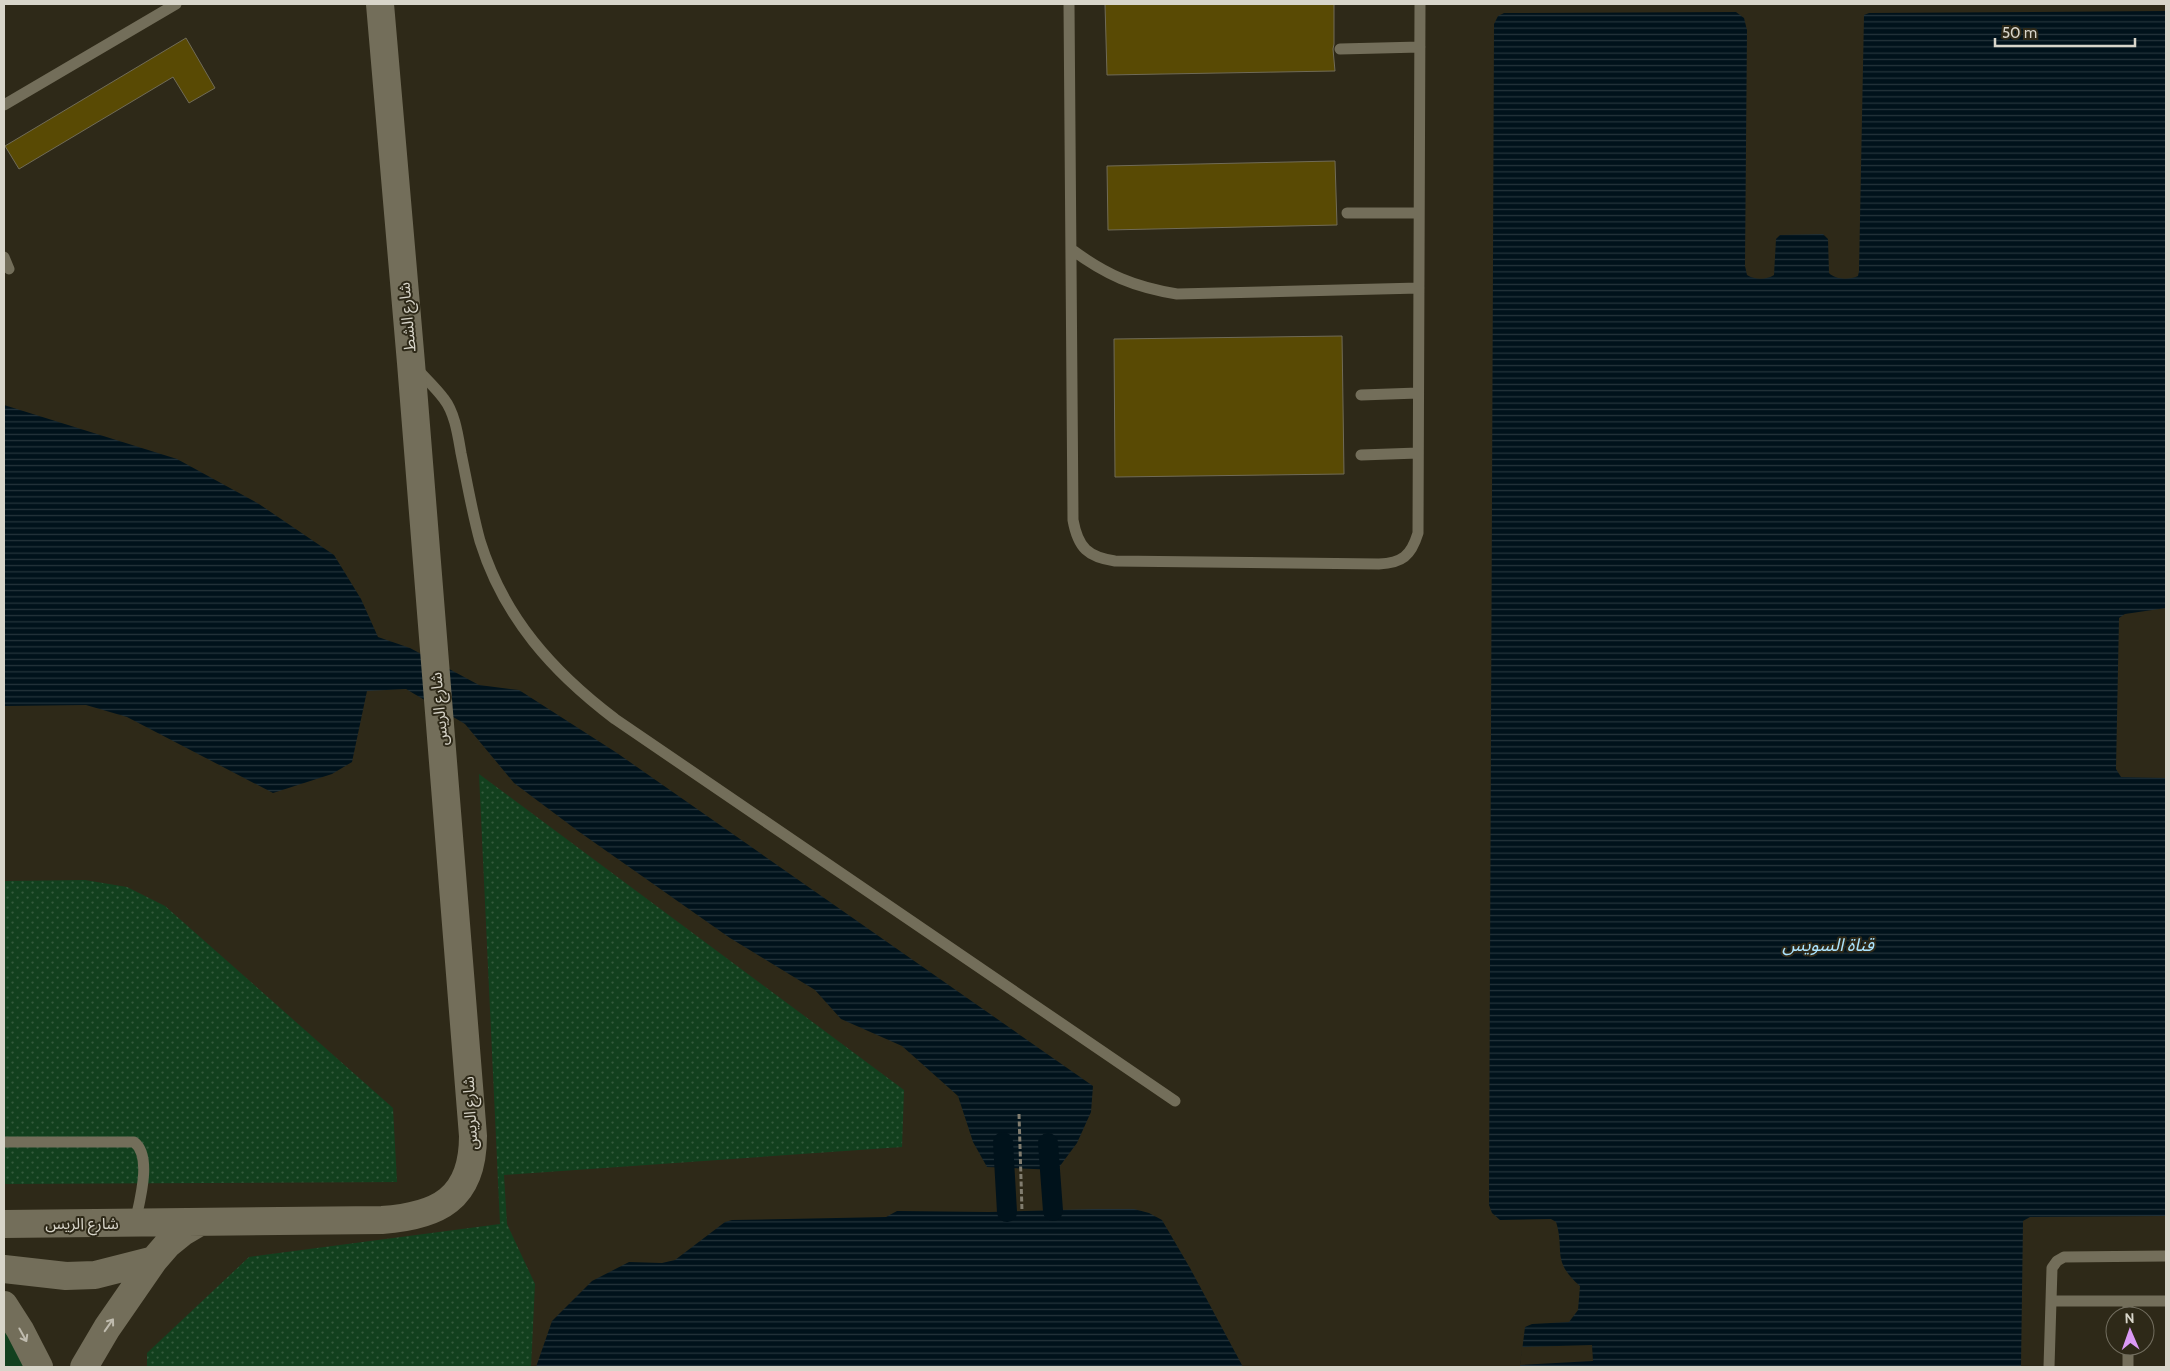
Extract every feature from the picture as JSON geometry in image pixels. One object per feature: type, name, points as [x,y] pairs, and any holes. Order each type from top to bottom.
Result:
[{"type":"street","name":"شارع الشط","points":[[380,4],[432,631]]},
{"type":"street","name":"شارع الريس","points":[[4,1224],[382,1220],[409,1218],[445,1204],[458,1190],[468,1174],[473,1156],[473,1136],[432,631]]},
{"type":"street","points":[[84,1367],[106,1328],[166,1245],[200,1222]]},
{"type":"street","points":[[4,1270],[66,1276],[95,1274],[154,1260]]},
{"type":"street","points":[[4,1305],[20,1330],[39,1367]]},
{"type":"lane","points":[[4,106],[176,4]]},
{"type":"lane","points":[[1069,4],[1073,520],[1076,536],[1085,550],[1099,559],[1115,561],[1393,563],[1405,557],[1414,546],[1418,533],[1420,4]]},
{"type":"lane","points":[[1340,49],[1420,47]]},
{"type":"lane","points":[[1347,213],[1419,213]]},
{"type":"lane","points":[[1071,249],[1094,266],[1120,280],[1148,290],[1177,294],[1419,288]]},
{"type":"lane","points":[[4,257],[9,269]]},
{"type":"lane","points":[[411,363],[445,400],[456,429],[472,511],[493,574],[510,607],[548,661],[581,693],[615,719],[1175,1101]]},
{"type":"lane","points":[[1361,395],[1418,394]]},
{"type":"lane","points":[[1361,455],[1418,453]]},
{"type":"lane","points":[[4,1142],[134,1142],[142,1152],[143,1184],[135,1223]]},
{"type":"lane","points":[[2049,1367],[2052,1268],[2057,1260],[2064,1256],[2166,1256]]},
{"type":"lane","points":[[2051,1301],[2166,1301]]},
{"type":"lane","points":[[2128,1301],[2128,1306]]},
{"type":"path","points":[[1020,1114],[1022,1211]]},
{"type":"green space","points":[[479,774],[904,1090],[902,1147],[504,1175],[507,1224],[535,1284],[531,1367],[147,1367],[147,1353],[249,1257],[500,1224]]},
{"type":"green space","points":[[85,880],[127,887],[165,906],[393,1108],[397,1182],[4,1184],[4,881]]},
{"type":"green space","points":[[4,1310],[37,1367],[4,1367]]},
{"type":"water","name":"قناة السويس","points":[[2166,11],[2166,608],[2125,614],[2119,618],[2116,769],[2121,777],[2166,778],[2166,1216],[2030,1217],[2023,1221],[2021,1367],[1520,1367],[1525,1327],[1532,1324],[1569,1322],[1578,1310],[1580,1286],[1565,1269],[1562,1262],[1556,1222],[1551,1219],[1500,1220],[1492,1213],[1489,1205],[1494,24],[1498,16],[1504,13],[1736,12],[1744,18],[1747,30],[1745,266],[1747,275],[1760,279],[1774,275],[1776,239],[1780,235],[1823,234],[1828,239],[1829,273],[1835,277],[1847,279],[1858,276],[1859,271],[1864,15],[1869,13]]},
{"type":"water","points":[[4,405],[177,459],[259,504],[334,555],[361,599],[378,637],[410,648],[479,685],[519,690],[617,753],[1093,1086],[1091,1112],[1077,1143],[1057,1170],[987,1167],[973,1142],[958,1096],[902,1046],[841,1019],[815,990],[730,938],[578,831],[514,783],[465,724],[406,689],[367,691],[352,762],[332,774],[273,793],[127,717],[86,705],[4,706]]},
{"type":"water","points":[[1134,1209],[1149,1213],[1162,1220],[1243,1367],[536,1367],[552,1321],[592,1281],[629,1262],[662,1263],[675,1260],[725,1222],[732,1220],[886,1217],[897,1211],[989,1212]]},
{"type":"pier","points":[[1592,1345],[1593,1361],[1520,1365],[1522,1347]]},
{"type":"building","points":[[1105,4],[1334,4],[1333,49],[1335,71],[1107,75]]},
{"type":"building","points":[[186,38],[215,88],[189,103],[173,77],[19,169],[5,146]]},
{"type":"building","points":[[1335,161],[1337,225],[1108,230],[1107,166]]},
{"type":"building","points":[[1342,336],[1344,474],[1115,477],[1114,339]]},
{"type":"waterway","points":[[1003,1142],[1007,1212]]},
{"type":"waterway","points":[[1048,1143],[1053,1211]]}]
